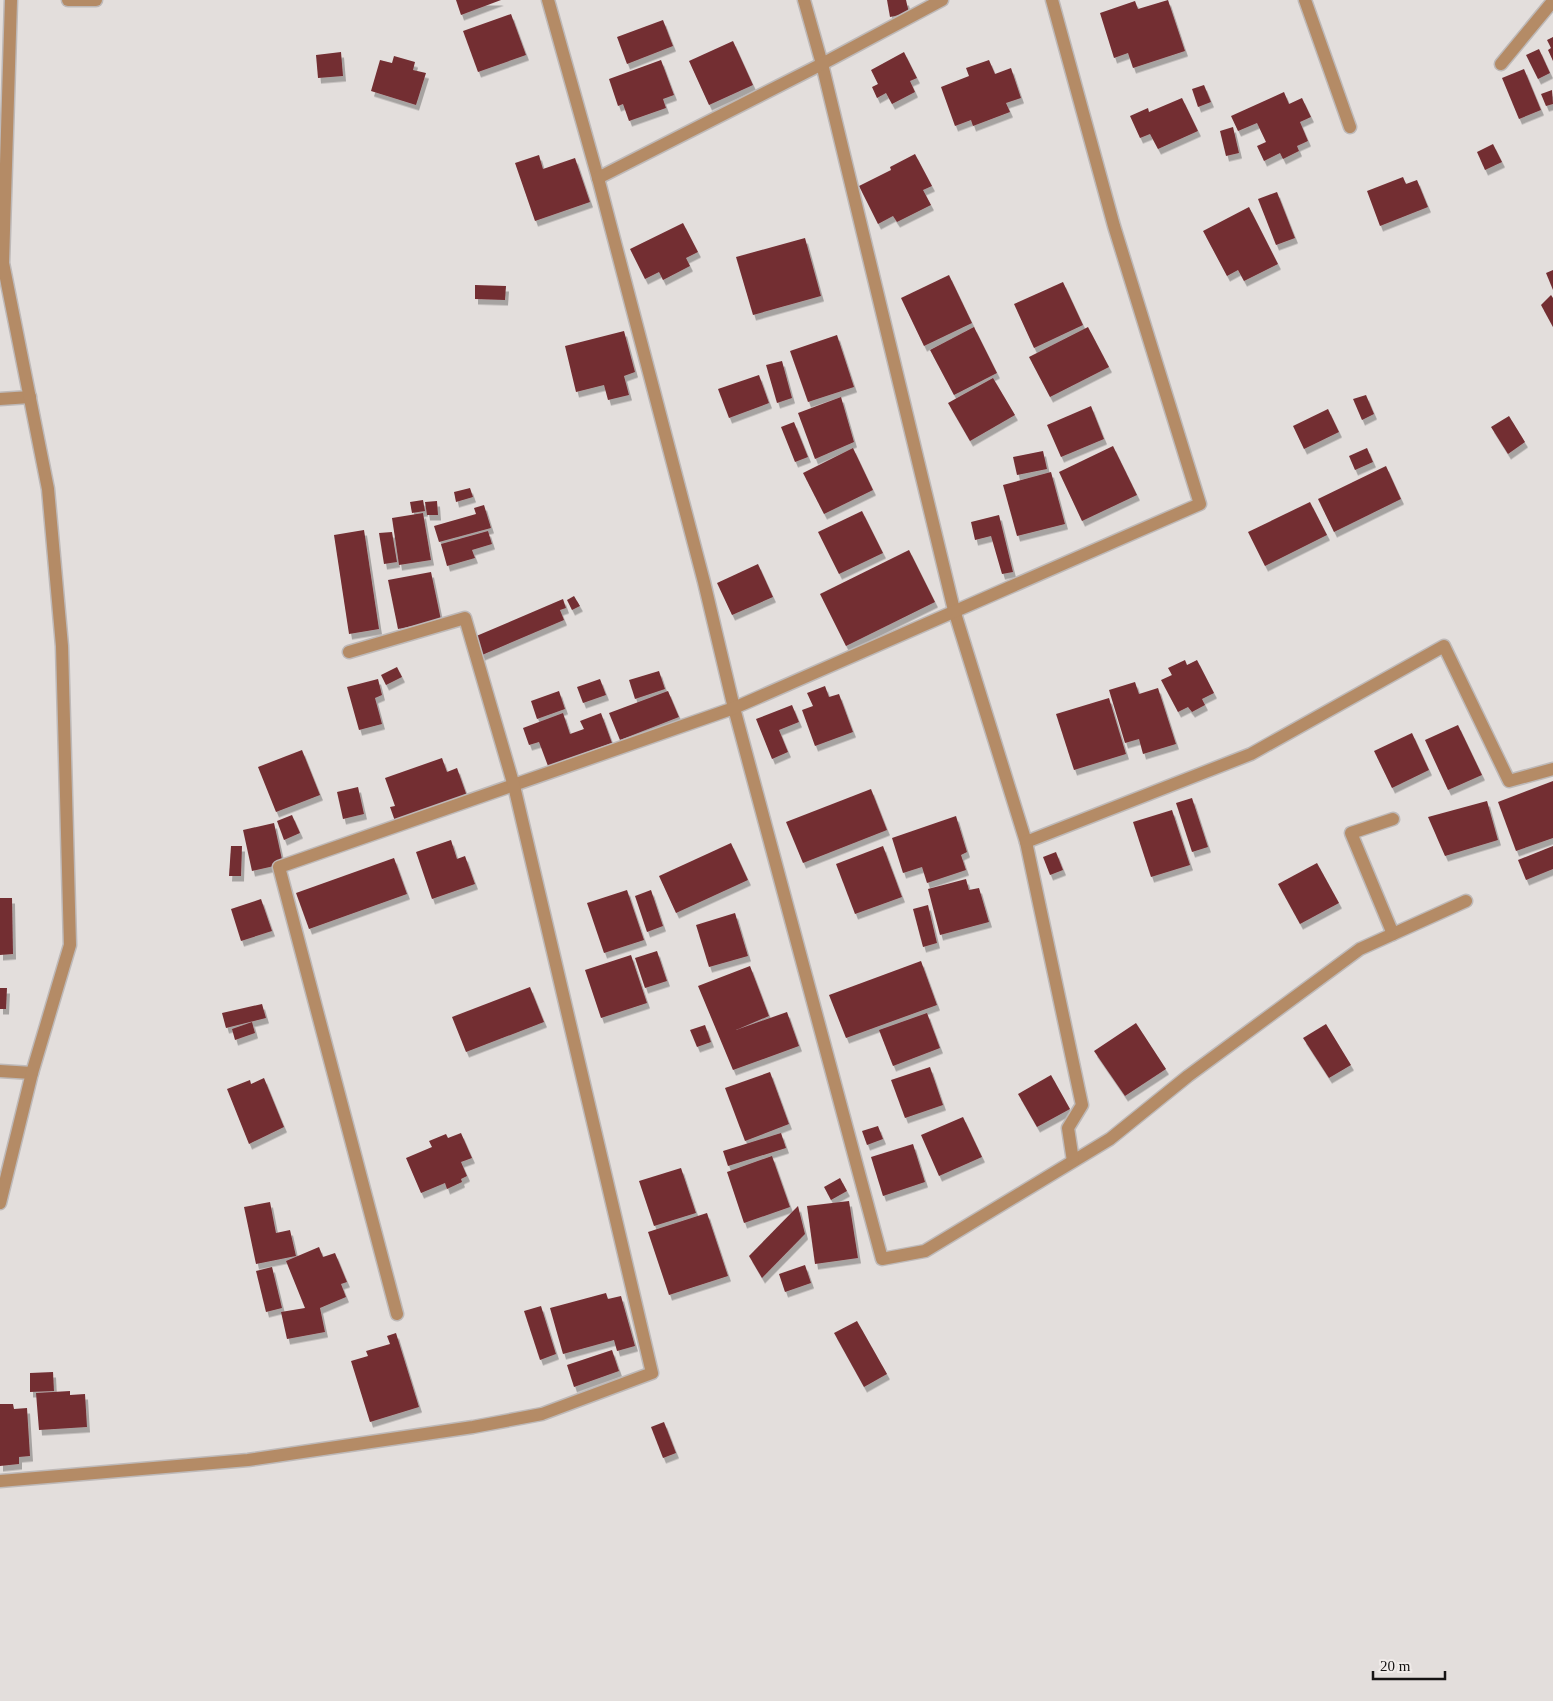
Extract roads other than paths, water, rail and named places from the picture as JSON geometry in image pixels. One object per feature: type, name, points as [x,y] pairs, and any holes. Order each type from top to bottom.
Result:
[{"type":"street","points":[[0,1203],[32,1073],[70,945],[62,646],[48,489],[3,263],[11,0]]},
{"type":"street","points":[[68,0],[96,0]]},
{"type":"street","points":[[548,0],[598,178],[704,582],[734,708],[882,1259],[926,1251],[1110,1139],[1188,1076],[1360,950],[1466,901]]},
{"type":"street","points":[[804,0],[822,64],[954,610],[1026,842],[1082,1105],[1068,1128],[1073,1161]]},
{"type":"street","points":[[598,178],[822,64],[942,0]]},
{"type":"street","points":[[397,1314],[279,867],[734,708],[954,610],[1200,504],[1114,226],[1052,0]]},
{"type":"street","points":[[1306,0],[1350,127]]},
{"type":"street","points":[[1501,64],[1553,1]]},
{"type":"street","points":[[0,398],[30,397]]},
{"type":"street","points":[[0,1481],[248,1460],[473,1427],[542,1414],[652,1373],[514,786],[465,618],[348,652]]},
{"type":"street","points":[[1026,842],[1251,754],[1444,646],[1509,780],[1553,769]]},
{"type":"street","points":[[1393,818],[1351,834],[1393,934]]},
{"type":"street","points":[[0,1071],[32,1073]]}]
